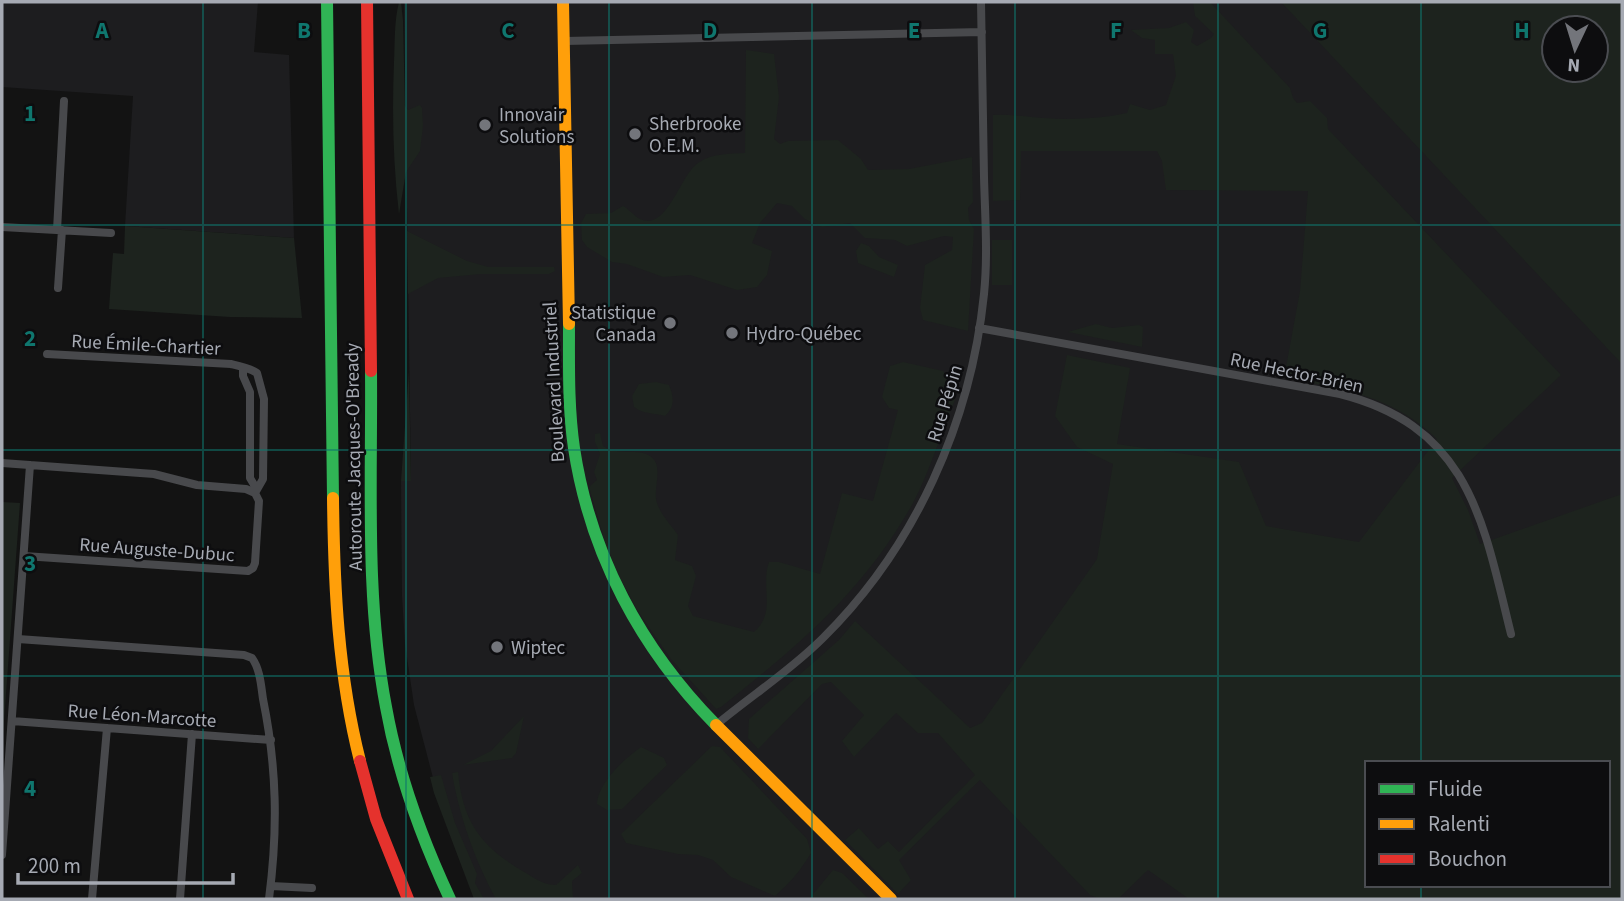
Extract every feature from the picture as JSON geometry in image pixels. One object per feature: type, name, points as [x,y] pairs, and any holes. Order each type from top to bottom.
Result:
[{"type":"main road","points":[[316,2],[329,178]]},
{"type":"main road","name":"Autoroute Jacques-O'Bready","points":[[327,2],[334,570],[340,666],[351,734],[366,790],[384,845],[408,899]]},
{"type":"main road","name":"Autoroute Jacques-O'Bready","points":[[367,2],[373,552],[377,641],[386,710],[403,778],[421,834],[450,899]]},
{"type":"main road","points":[[368,61],[373,2]]},
{"type":"main road","name":"Boulevard Industriel","points":[[563,2],[569,393],[579,481],[603,557],[631,616],[666,668],[716,725],[891,899]]},
{"type":"street","name":"Rue Pépin","points":[[716,725],[777,679],[825,637],[874,579],[899,544],[947,448],[966,389],[979,328],[986,251],[981,2]]},
{"type":"street","points":[[565,41],[982,32]]},
{"type":"street","points":[[58,288],[64,101]]},
{"type":"street","points":[[2,227],[111,233]]},
{"type":"street","name":"Rue Hector-Brien","points":[[979,328],[1340,394],[1374,405],[1397,417],[1439,450],[1457,471],[1471,494],[1487,535],[1511,634]]},
{"type":"street","name":"Rue Émile-Chartier","points":[[47,354],[231,364],[243,369],[250,368],[257,373],[263,389],[263,479],[256,490]]},
{"type":"street","name":"Rue Émile-Chartier","points":[[243,369],[250,392],[250,478],[256,490]]},
{"type":"street","points":[[2,463],[154,474],[197,485],[256,490]]},
{"type":"street","points":[[2,855],[30,465]]},
{"type":"street","name":"Rue Auguste-Dubuc","points":[[24,556],[248,571],[255,563],[259,501],[256,490]]},
{"type":"street","points":[[18,639],[248,656],[258,669],[271,740],[276,800],[269,899]]},
{"type":"street","name":"Rue Léon-Marcotte","points":[[12,720],[271,740]]},
{"type":"street","points":[[92,899],[107,728]]},
{"type":"street","points":[[180,899],[192,734]]},
{"type":"street","points":[[271,886],[312,888]]},
{"type":"shaded area","points":[[2,2],[258,2],[254,52],[289,55],[294,238],[125,226],[133,96],[2,87]]},
{"type":"shaded area","points":[[399,2],[403,21],[405,106],[408,110],[420,105],[423,126],[420,151],[406,172],[399,214],[393,100],[395,32]]},
{"type":"shaded area","points":[[404,2],[1622,2],[1622,899],[480,899],[437,793],[414,705],[405,644],[401,481],[411,480]]},
{"type":"shaded area","points":[[1193,2],[1210,2],[1290,88],[1297,103],[1310,101],[1327,118],[1328,129],[1561,375],[1452,478],[1468,510],[1480,544],[1622,494],[1622,899],[1189,899],[1148,870],[1118,899],[1101,899],[1090,895],[980,780],[899,860],[911,880],[898,894],[845,840],[859,828],[878,849],[888,841],[899,852],[975,775],[938,733],[918,733],[896,713],[854,757],[842,741],[864,715],[831,682],[822,684],[758,749],[748,738],[749,719],[839,640],[855,621],[970,728],[982,723],[1097,559],[1113,464],[1077,447],[1055,416],[1067,355],[1130,368],[1117,444],[1239,462],[1266,526],[1359,542],[1437,439],[1420,424],[1385,403],[1346,390],[1284,378],[1300,291],[1308,191],[1166,190],[1162,161],[1157,151],[1021,151],[1020,200],[993,201],[993,115],[1085,119],[1127,113],[1130,104],[1150,110],[1166,105],[1176,76],[1173,54],[1155,54],[1155,40],[1142,38],[1131,30],[1169,28],[1186,22],[1194,30],[1191,42],[1197,46],[1214,34],[1195,16]]},
{"type":"shaded area","points":[[1281,2],[1622,2],[1622,364]]},
{"type":"shaded area","points":[[746,50],[774,54],[779,97],[774,139],[780,144],[788,141],[838,140],[861,159],[868,170],[909,169],[972,157],[973,202],[968,208],[969,220],[974,229],[968,331],[923,320],[920,308],[925,265],[952,250],[953,237],[944,236],[907,246],[895,240],[865,238],[850,223],[822,227],[805,219],[792,206],[777,203],[760,223],[752,243],[772,251],[767,275],[757,287],[737,290],[690,275],[663,277],[627,264],[612,262],[587,247],[582,240],[581,223],[586,214],[611,213],[623,206],[640,219],[650,221],[665,210],[691,169],[698,163],[715,156],[745,153]]},
{"type":"shaded area","points":[[125,226],[294,238],[302,318],[230,317],[109,309],[113,253],[124,254]]},
{"type":"shaded area","points":[[407,231],[467,261],[488,267],[554,267],[555,271],[549,274],[481,274],[438,278],[408,294]]},
{"type":"shaded area","points":[[992,240],[1012,240],[1012,285],[992,285]]},
{"type":"shaded area","points":[[861,243],[869,246],[879,257],[898,265],[894,277],[858,263],[856,251]]},
{"type":"shaded area","points":[[1096,324],[1112,328],[1139,325],[1143,327],[1142,347],[1068,332]]},
{"type":"shaded area","points":[[903,362],[943,371],[952,383],[955,400],[913,503],[873,563],[828,615],[777,662],[716,709],[671,659],[637,610],[616,570],[589,487],[597,480],[594,472],[600,454],[595,434],[600,433],[603,446],[609,449],[640,452],[654,460],[657,466],[657,503],[678,535],[675,560],[692,566],[696,576],[688,606],[693,616],[754,632],[765,616],[769,562],[779,562],[820,574],[842,493],[873,501],[898,410],[889,408],[882,397],[890,366]]},
{"type":"shaded area","points":[[409,371],[411,481],[401,481]]},
{"type":"shaded area","points":[[656,382],[669,385],[672,394],[673,402],[665,416],[634,407],[632,396],[639,384]]},
{"type":"shaded area","points":[[2,502],[20,503],[2,748]]},
{"type":"shaded area","points":[[524,716],[516,753],[512,758],[463,765],[491,751]]},
{"type":"shaded area","points":[[712,746],[720,747],[807,839],[811,853],[795,876],[775,896],[731,877],[713,860],[626,843],[621,834]]},
{"type":"shaded area","points":[[641,747],[664,758],[667,765],[622,809],[607,810],[597,804],[607,780],[620,764]]},
{"type":"shaded area","points":[[458,772],[464,806],[477,832],[486,843],[510,863],[548,884],[556,885],[578,865],[582,873],[572,881],[573,899],[496,899],[481,869],[463,821],[452,773]]},
{"type":"shaded area","points":[[441,775],[455,823],[477,874],[475,883],[484,899],[474,899],[434,793],[430,777]]},
{"type":"shaded area","points":[[833,870],[842,873],[869,899],[809,899]]},
{"type":"traffic: fast","points":[[327,2],[333,498]]},
{"type":"traffic: fast","points":[[569,324],[572,433],[592,525],[606,562],[642,632],[664,665],[716,725]]},
{"type":"traffic: fast","points":[[371,371],[372,582],[379,666],[391,732],[404,781],[420,829],[450,899]]},
{"type":"traffic: slow","points":[[563,2],[569,324]]},
{"type":"traffic: slow","points":[[333,498],[342,663],[360,761]]},
{"type":"traffic: slow","points":[[716,725],[891,899]]},
{"type":"traffic: jam","points":[[367,2],[371,371]]},
{"type":"traffic: jam","points":[[360,761],[376,819],[408,899]]},
{"type":"place","name":"Innovair Solutions","points":[[485,125]]},
{"type":"place","name":"Sherbrooke O.E.M.","points":[[635,134]]},
{"type":"place","name":"Statistique Canada","points":[[670,323]]},
{"type":"place","name":"Hydro-Québec","points":[[732,333]]},
{"type":"place","name":"Wiptec","points":[[497,647]]}]
